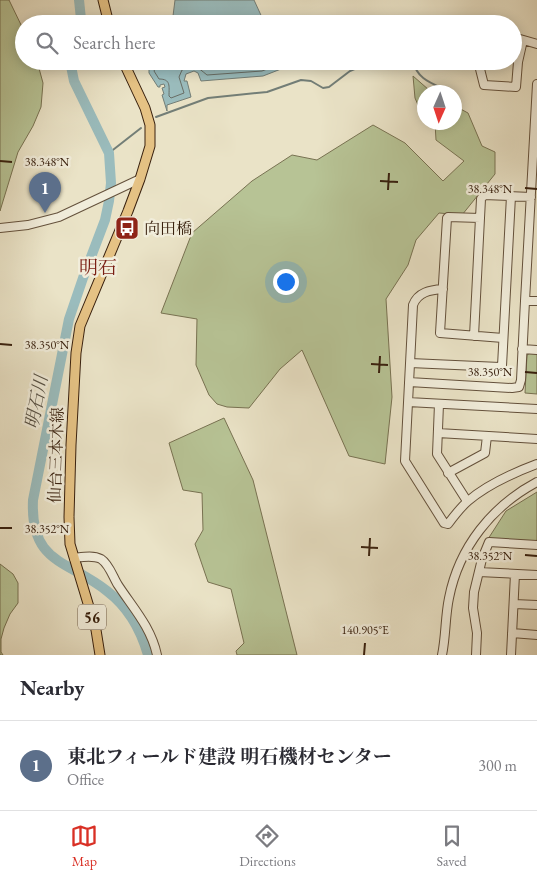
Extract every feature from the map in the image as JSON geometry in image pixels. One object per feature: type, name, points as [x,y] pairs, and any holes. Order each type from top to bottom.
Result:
[{"type":"main road","points":[[103,0],[107,15]]},
{"type":"main road","name":"仙台三本木線","points":[[100,655],[96,630],[75,561],[70,538],[69,517],[78,338],[90,300],[140,179],[150,146],[150,125],[145,108],[127,70]]},
{"type":"street","points":[[522,44],[523,40],[537,44]]},
{"type":"street","points":[[480,70],[484,85],[516,87],[517,70]]},
{"type":"street","points":[[409,382],[516,388],[520,384],[525,301],[533,235],[531,197],[535,159],[537,84]]},
{"type":"street","points":[[0,228],[28,226],[59,217],[140,179]]},
{"type":"street","points":[[474,336],[481,199],[484,195],[531,197]]},
{"type":"street","points":[[410,362],[500,367],[511,196]]},
{"type":"street","points":[[480,218],[447,218],[440,333],[503,338]]},
{"type":"street","points":[[443,289],[421,293],[415,301],[413,309],[406,463],[444,523],[448,524],[467,501],[503,478],[537,464]]},
{"type":"street","points":[[525,301],[537,301]]},
{"type":"street","points":[[522,349],[537,350]]},
{"type":"street","points":[[408,402],[537,409]]},
{"type":"street","points":[[439,404],[437,454],[467,501]]},
{"type":"street","points":[[438,433],[537,439]]},
{"type":"street","points":[[448,473],[485,453],[487,436]]},
{"type":"street","points":[[442,655],[448,599],[465,553],[473,539],[496,512],[517,494],[537,482]]},
{"type":"street","points":[[476,655],[473,608],[474,592],[482,559],[489,542],[537,545]]},
{"type":"street","points":[[75,561],[92,556],[104,562],[143,620],[150,633],[157,655]]},
{"type":"street","points":[[479,572],[537,575]]},
{"type":"street","points":[[511,655],[515,574]]},
{"type":"street","points":[[514,604],[537,605]]},
{"type":"street","points":[[512,633],[537,635]]},
{"type":"green space","points":[[0,0],[9,0],[16,15],[15,70],[39,70],[43,83],[41,107],[33,126],[18,152],[0,211]]},
{"type":"green space","points":[[413,76],[423,85],[417,85],[417,103]]},
{"type":"green space","points":[[462,110],[468,113],[482,146],[495,152],[495,174],[462,215],[439,213],[416,240],[408,265],[386,299],[392,397],[385,464],[349,456],[302,350],[280,369],[249,408],[227,407],[217,404],[209,395],[196,365],[197,319],[161,313],[192,233],[252,181],[292,155],[317,160],[373,125],[405,143],[443,181],[464,161],[436,140],[435,130],[462,130]]},
{"type":"green space","points":[[537,353],[537,394],[525,393],[527,355]]},
{"type":"green space","points":[[224,418],[253,480],[297,655],[237,655],[236,651],[244,643],[231,589],[208,582],[195,544],[203,530],[202,493],[183,490],[169,443]]},
{"type":"green space","points":[[537,492],[537,540],[534,542],[488,539],[506,511]]},
{"type":"green space","points":[[0,564],[13,574],[18,583],[18,603],[10,614],[1,639],[1,652],[3,655],[0,655]]},
{"type":"water","points":[[175,0],[254,0],[261,15],[173,15]]},
{"type":"water","points":[[149,70],[278,70],[263,76],[201,81],[198,73],[194,71],[186,74],[184,81],[187,81],[191,97],[167,105],[167,111],[162,95],[164,94],[162,88],[165,87],[164,84],[158,87]]},
{"type":"waterway","name":"明石川","points":[[79,0],[81,15]]},
{"type":"waterway","name":"明石川","points":[[72,70],[74,81],[109,153],[111,183],[105,220],[69,319],[33,500],[34,521],[38,537],[45,549],[54,558],[107,591],[121,604],[133,620],[142,637],[148,655]]},
{"type":"waterway","points":[[156,117],[208,98],[267,92],[301,80],[311,81],[323,88],[329,87],[352,70]]},
{"type":"waterway","points":[[417,70],[421,76],[436,85]]},
{"type":"waterway","points":[[109,153],[141,128]]},
{"type":"place","name":"東北フィールド建設 明石機材センター","points":[[45,213]]},
{"type":"place","name":"向田橋","points":[[127,228]]},
{"type":"district","name":"明石","points":[[98,267]]}]
